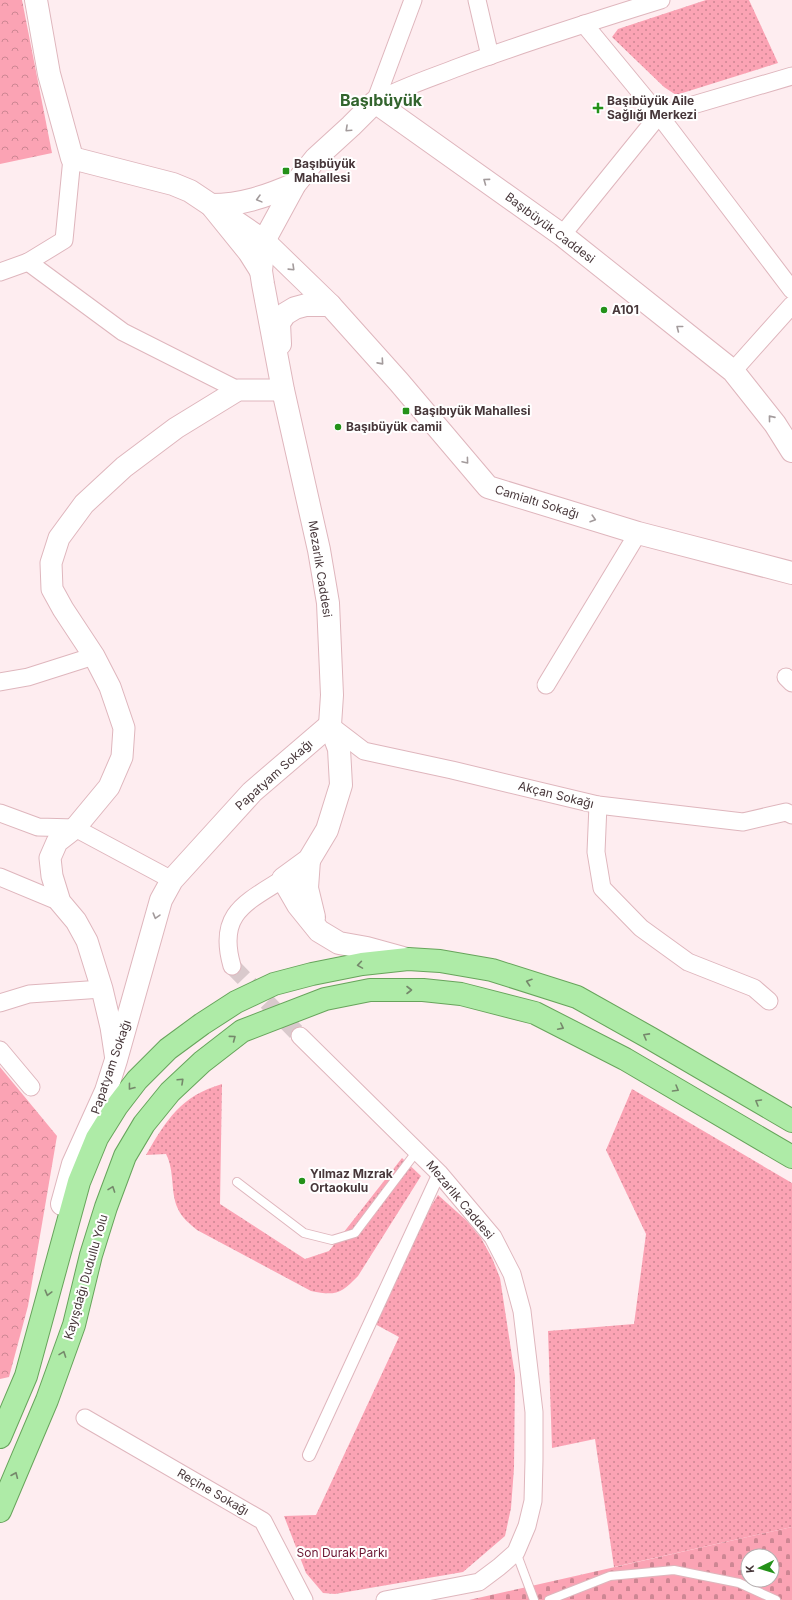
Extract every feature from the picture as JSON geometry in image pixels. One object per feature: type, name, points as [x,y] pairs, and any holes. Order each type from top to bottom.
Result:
[{"type":"main road","points":[[36,0],[49,74],[72,158],[172,184],[190,191],[264,241],[295,184],[316,158],[375,102]]},
{"type":"main road","name":"Başıbüyük Caddesi","points":[[375,102],[562,235],[733,371],[775,424],[792,451]]},
{"type":"main road","points":[[211,205],[244,203],[266,197],[295,184]]},
{"type":"main road","points":[[211,205],[249,252],[261,271]]},
{"type":"main road","name":"Mezarlık Caddesi","points":[[264,241],[261,271],[283,390],[319,550],[328,603],[332,695],[330,724],[339,748],[341,785],[327,830],[309,860],[283,879]]},
{"type":"main road","name":"Camialtı Sokağı","points":[[264,241],[330,305],[400,382],[488,487],[638,533],[792,573]]},
{"type":"main road","points":[[283,390],[279,324],[285,314],[295,308],[306,305],[330,305]]},
{"type":"main road","name":"Papatyam Sokağı","points":[[58,1255],[61,1207],[73,1164],[106,1091],[161,900],[172,880],[252,792],[330,724]]},
{"type":"main road","points":[[309,860],[307,888],[311,910],[319,931]]},
{"type":"main road","points":[[283,879],[298,905],[319,931],[339,943],[367,948],[408,959]]},
{"type":"main road","points":[[0,1437],[26,1376],[79,1182],[97,1138],[117,1106],[137,1080],[168,1049],[202,1024],[236,1002],[274,984],[312,974],[354,966],[408,959],[440,961],[492,970],[577,997],[792,1121]]},
{"type":"main road","name":"Kayışdağı Dudullu Yolu","points":[[0,1511],[47,1400],[74,1324],[97,1235],[125,1156],[148,1118],[170,1092],[202,1062],[242,1031],[325,999],[370,990],[423,990],[461,994],[535,1014],[625,1059],[792,1157]]},
{"type":"street","points":[[375,102],[413,0]]},
{"type":"street","points":[[477,0],[490,56]]},
{"type":"street","points":[[375,102],[392,92],[490,56],[661,0]]},
{"type":"street","points":[[584,24],[659,115],[792,290]]},
{"type":"street","points":[[562,235],[659,115],[792,76]]},
{"type":"street","points":[[0,272],[28,262],[64,240],[72,158]]},
{"type":"street","points":[[28,262],[123,332],[238,390],[283,390]]},
{"type":"street","points":[[733,371],[792,305]]},
{"type":"street","points":[[116,1060],[111,1027],[102,989],[87,941],[76,921],[60,902],[52,876],[50,858],[58,842],[75,828],[109,788],[122,757],[124,728],[110,687],[94,656],[63,609],[52,589],[51,563],[59,538],[84,504],[124,467],[176,428],[238,390]]},
{"type":"street","points":[[546,685],[638,533]]},
{"type":"street","points":[[0,682],[28,677],[94,656]]},
{"type":"street","name":"Akçan Sokağı","points":[[330,724],[364,751],[452,770],[598,805],[743,822],[786,812],[792,815]]},
{"type":"street","points":[[598,805],[596,852],[602,888],[641,928],[688,962],[754,988],[769,1001]]},
{"type":"street","points":[[0,813],[38,827],[75,828],[172,880]]},
{"type":"street","points":[[0,877],[60,902]]},
{"type":"street","name":"Mezarlık Caddesi","points":[[232,966],[227,950],[227,934],[232,919],[245,903],[283,879]]},
{"type":"street","points":[[0,1003],[29,994],[102,989]]},
{"type":"street","name":"Mezarlık Caddesi","points":[[300,1036],[440,1173],[493,1237],[512,1274],[522,1311],[534,1412],[533,1501],[527,1526],[516,1552]]},
{"type":"street","points":[[0,1050],[31,1087]]},
{"type":"street","points":[[309,1455],[440,1173]]},
{"type":"street","name":"Reçine Sokağı","points":[[85,1418],[264,1521],[304,1600]]},
{"type":"street","points":[[385,1600],[479,1582],[516,1552]]},
{"type":"lane","points":[[237,1182],[304,1233],[332,1240],[355,1233],[417,1151]]},
{"type":"lane","points":[[516,1552],[534,1600]]},
{"type":"lane","points":[[548,1600],[610,1576],[674,1570],[739,1583],[776,1600]]},
{"type":"green space","points":[[0,0],[22,0],[52,153],[0,164]]},
{"type":"green space","points":[[706,0],[749,0],[778,63],[676,95],[664,87],[612,37],[618,29]]},
{"type":"green space","points":[[0,1067],[57,1136],[28,1306],[9,1377],[0,1379]]},
{"type":"green space","points":[[222,1084],[220,1204],[305,1259],[329,1251],[402,1158],[421,1176],[358,1276],[342,1290],[332,1293],[311,1291],[197,1230],[184,1218],[178,1209],[174,1196],[171,1167],[166,1154],[146,1155],[161,1130],[176,1110],[196,1095]]},
{"type":"green space","points":[[632,1089],[792,1183],[792,1527],[614,1567],[595,1439],[552,1448],[548,1331],[634,1324],[646,1234],[606,1150]]},
{"type":"green space","name":"Son Durak Parkı","points":[[438,1195],[466,1220],[481,1238],[492,1258],[500,1278],[515,1376],[514,1468],[511,1508],[505,1536],[463,1572],[335,1594],[323,1593],[306,1573],[284,1516],[316,1515],[399,1337],[373,1323],[388,1276]]},
{"type":"green space","points":[[792,1527],[792,1600],[469,1600]]},
{"type":"tunnel","points":[[232,966],[300,1036]]},
{"type":"place","name":"Başıbüyük Aile Sağlığı Merkezi","points":[[598,108]]},
{"type":"place","name":"Başıbüyük Mahallesi","points":[[286,171]]},
{"type":"place","name":"A101","points":[[604,310]]},
{"type":"place","name":"Başıbıyük Mahallesi","points":[[406,411]]},
{"type":"place","name":"Başıbüyük camii","points":[[338,427]]},
{"type":"place","name":"Yılmaz Mızrak Ortaokulu","points":[[302,1181]]},
{"type":"district","name":"Başıbüyük","points":[[381,100]]}]
